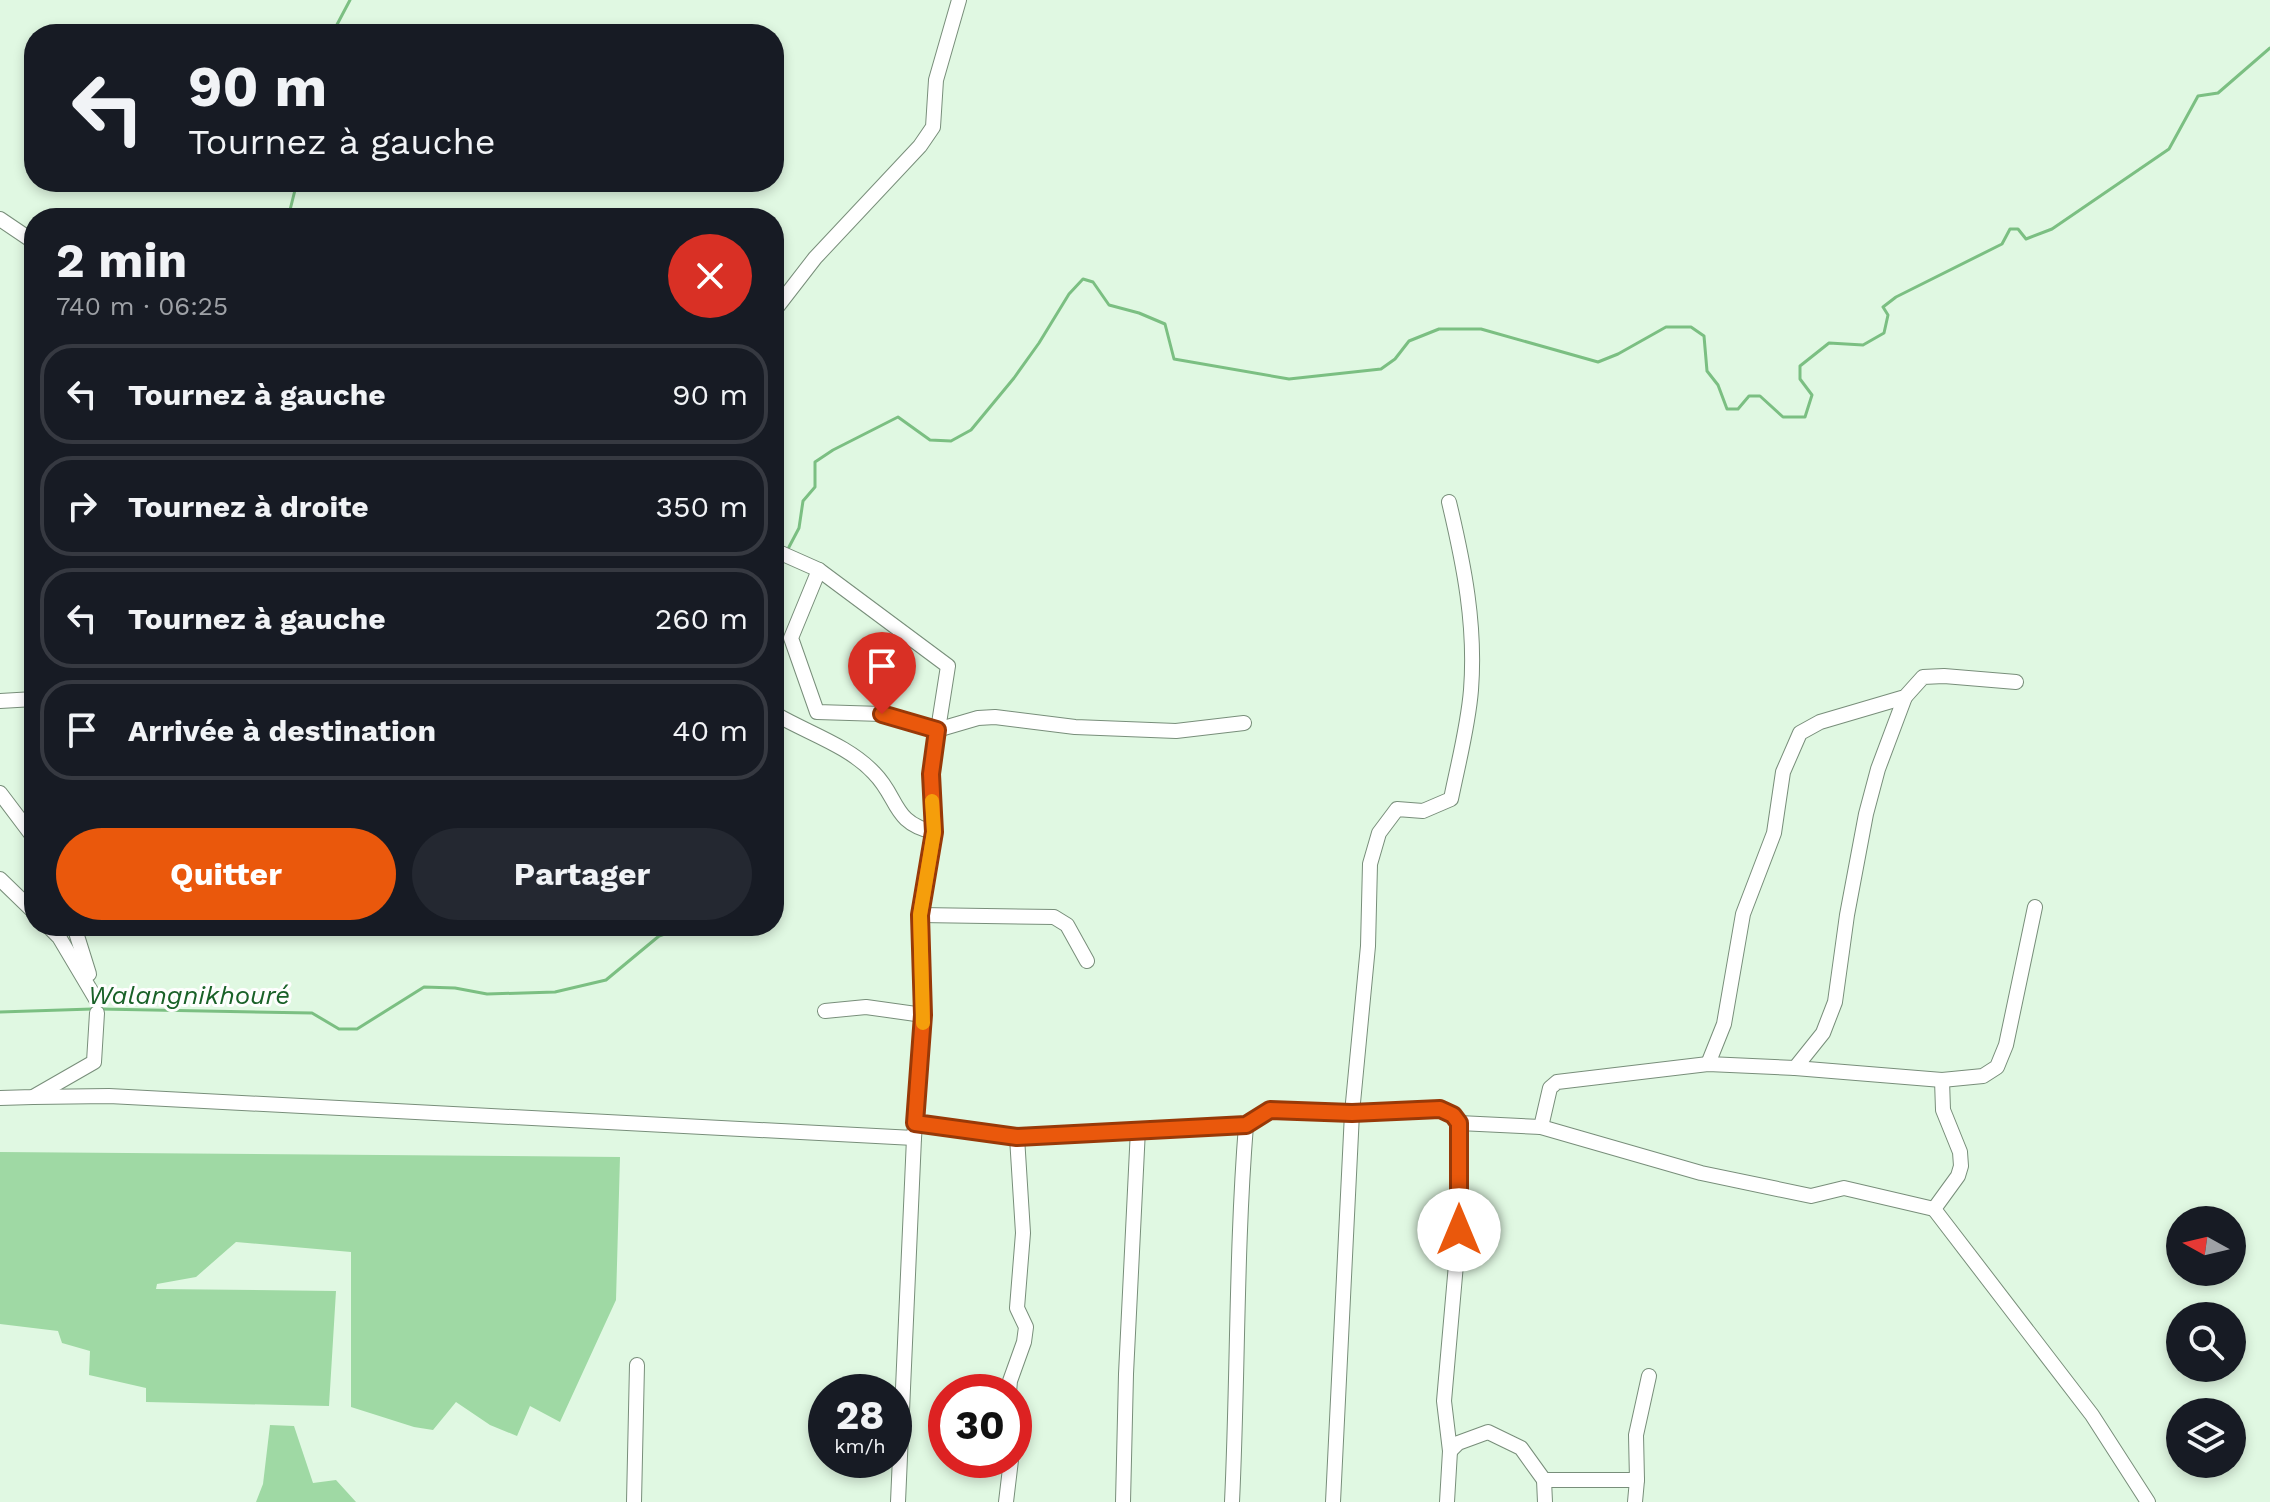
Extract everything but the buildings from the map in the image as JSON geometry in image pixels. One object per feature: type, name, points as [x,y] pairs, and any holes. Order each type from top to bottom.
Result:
[{"type":"street","points":[[784,298],[815,258],[920,146],[933,127],[936,80],[959,0]]},
{"type":"street","points":[[0,219],[24,235]]},
{"type":"street","points":[[1333,1502],[1352,1113],[1368,946],[1370,864],[1379,833],[1397,809],[1423,811],[1451,799],[1471,692],[1472,620],[1467,577],[1449,502]]},
{"type":"street","points":[[784,554],[819,570],[948,666],[931,774],[934,832],[920,915],[923,1015],[914,1130],[898,1502]]},
{"type":"street","points":[[819,570],[791,638],[817,712],[882,714],[937,730],[978,718],[995,717],[1075,727],[1176,731],[1244,723]]},
{"type":"street","points":[[1795,1068],[1823,1033],[1835,1002],[1866,814],[1878,769],[1905,697],[1923,677],[2016,682]]},
{"type":"street","points":[[1708,1064],[1724,1024],[1743,914],[1774,833],[1783,772],[1800,733],[1820,722],[1905,697]]},
{"type":"street","points":[[0,701],[24,700]]},
{"type":"street","points":[[784,719],[845,750],[875,773],[905,820],[922,830],[934,832]]},
{"type":"street","points":[[0,793],[24,825]]},
{"type":"street","points":[[0,879],[24,902]]},
{"type":"street","points":[[1541,1127],[1550,1088],[1557,1082],[1708,1064],[1942,1080],[1983,1076],[1997,1067],[2006,1045],[2035,907]]},
{"type":"street","points":[[920,915],[1054,917],[1067,925],[1087,961]]},
{"type":"street","points":[[58,936],[97,1001],[77,936]]},
{"type":"street","points":[[825,1011],[866,1007],[923,1015]]},
{"type":"street","points":[[33,1097],[94,1062],[97,1013]]},
{"type":"street","points":[[1934,1209],[1958,1176],[1961,1166],[1960,1152],[1943,1110],[1942,1080]]},
{"type":"street","points":[[0,1098],[109,1096],[1017,1137],[1246,1125],[1270,1110],[1352,1113],[1440,1109],[1453,1115],[1459,1123],[1458,1242],[1444,1408],[1450,1451],[1447,1502]]},
{"type":"street","points":[[1459,1123],[1541,1127],[1701,1173],[1811,1196],[1844,1188],[1934,1209],[2092,1415],[2148,1502]]},
{"type":"street","points":[[1232,1502],[1239,1213],[1246,1125]]},
{"type":"street","points":[[1123,1502],[1138,1129]]},
{"type":"street","points":[[1013,1374],[1026,1327],[1017,1308],[1023,1233],[1017,1137]]},
{"type":"street","points":[[634,1502],[637,1365]]},
{"type":"street","points":[[1635,1502],[1636,1435],[1649,1376]]},
{"type":"street","points":[[1450,1451],[1458,1443],[1488,1432],[1521,1448],[1544,1480],[1545,1502]]},
{"type":"street","points":[[1006,1502],[1009,1478]]},
{"type":"street","points":[[1544,1480],[1637,1480]]},
{"type":"green space","points":[[0,1152],[620,1157],[616,1300],[560,1422],[530,1406],[517,1436],[490,1425],[456,1402],[433,1430],[351,1407],[351,1252],[236,1242],[196,1277],[157,1284],[156,1289],[336,1291],[329,1406],[146,1402],[146,1388],[89,1375],[90,1351],[62,1343],[58,1331],[0,1324]]},
{"type":"green space","points":[[270,1425],[294,1426],[313,1483],[336,1480],[356,1502],[256,1502],[263,1484]]},
{"type":"waterway","points":[[337,24],[350,0]]},
{"type":"waterway","name":"Walangnikhouré","points":[[789,547],[799,528],[803,501],[815,487],[815,462],[898,417],[930,440],[951,441],[971,430],[1014,378],[1069,294],[1083,279],[1093,282],[1109,305],[1165,324],[1174,359],[1289,379],[1381,369],[1395,359],[1409,341],[1439,329],[1481,329],[1598,362],[1666,327],[1691,327],[1704,336],[1707,371],[1718,385],[1727,409],[1738,409],[1749,396],[1760,396],[1783,417],[1805,417],[1812,395],[1800,379],[1800,366],[1829,343],[1863,345],[1884,333],[1888,315],[1883,307],[1896,297],[2002,244],[2010,229],[2018,229],[2026,239],[2052,229],[2169,149],[2198,96],[2218,93],[2270,48]]},
{"type":"waterway","points":[[290,208],[294,192]]},
{"type":"waterway","name":"Walangnikhouré","points":[[100,1009],[312,1013],[339,1029],[357,1029],[424,987],[455,988],[487,994],[555,992],[606,980],[659,936]]},
{"type":"waterway","name":"Walangnikhouré","points":[[0,1012],[92,1009]]},
{"type":"slow traffic","points":[[923,1023],[920,915],[934,832],[932,801]]},
{"type":"route","points":[[882,714],[937,730],[931,774],[934,832],[920,915],[923,1015],[915,1123],[1017,1137],[1246,1125],[1270,1110],[1352,1113],[1440,1109],[1453,1115],[1459,1123],[1459,1230]]}]
